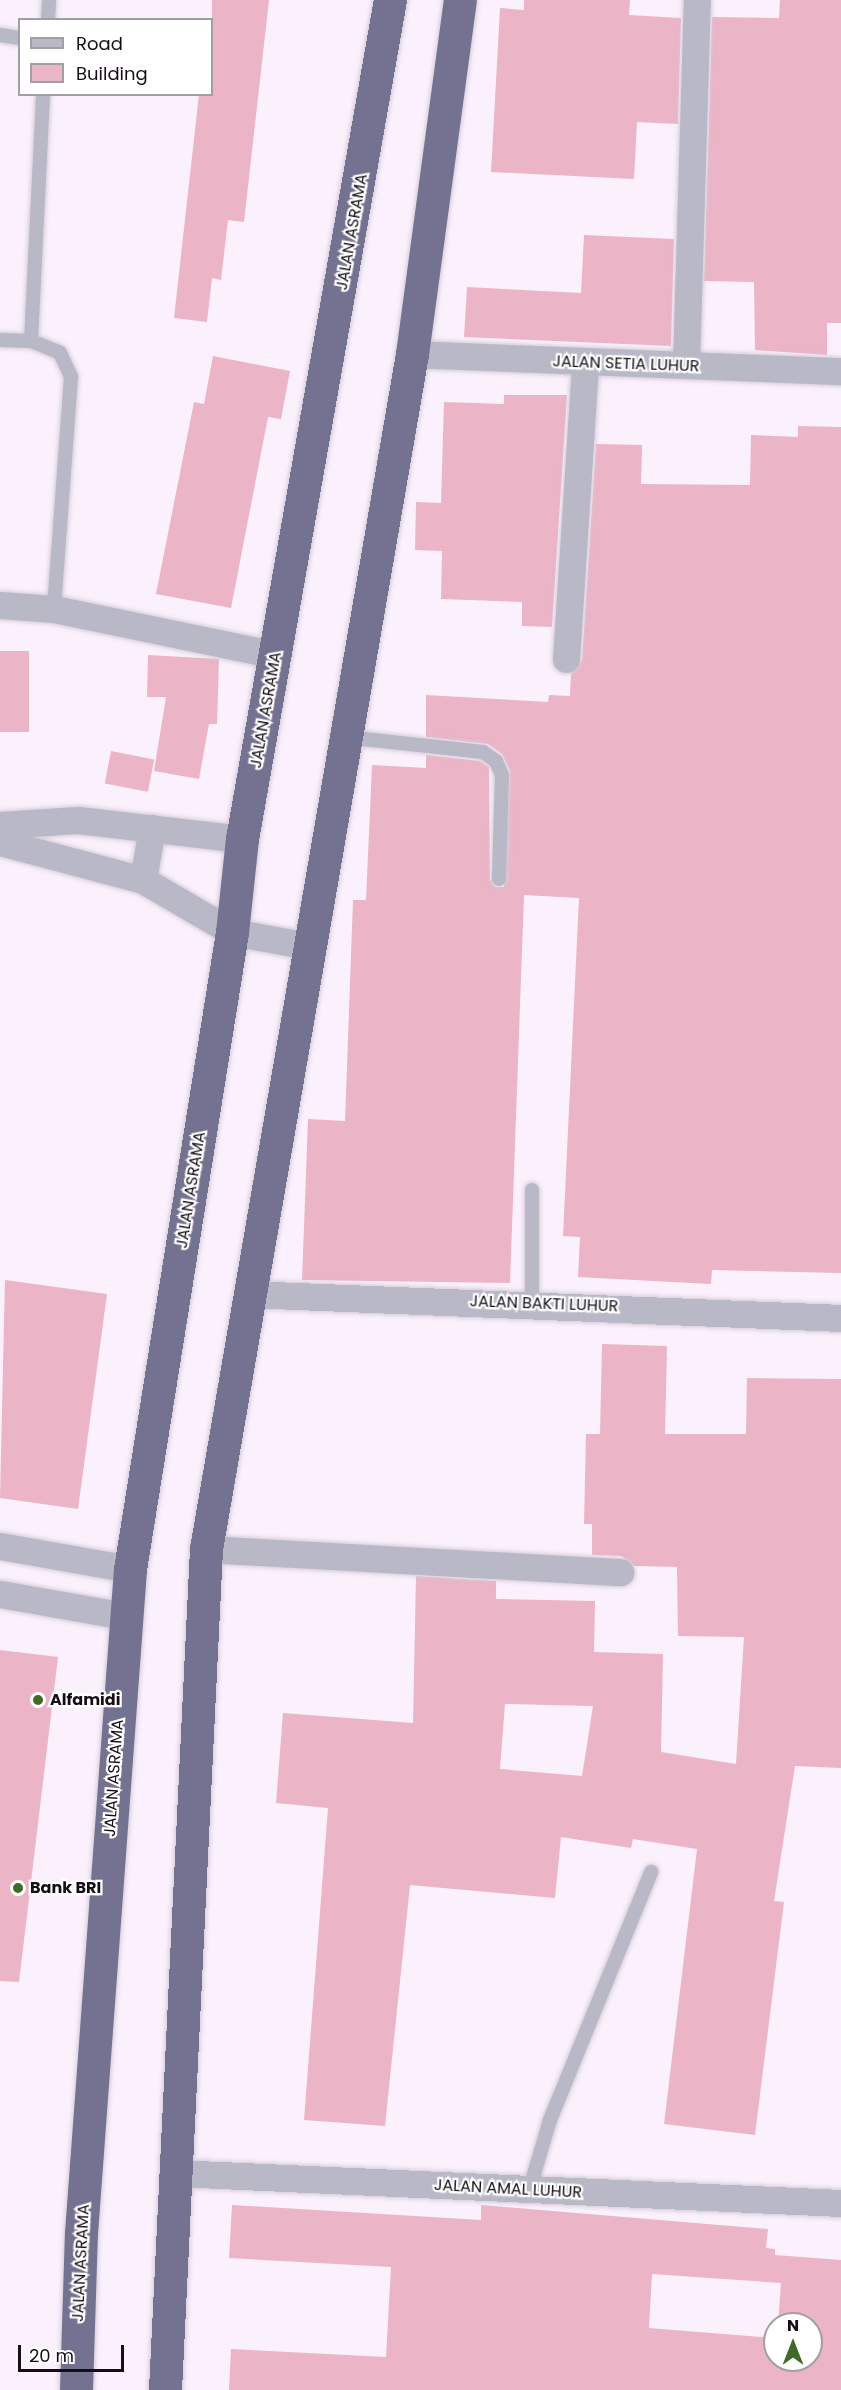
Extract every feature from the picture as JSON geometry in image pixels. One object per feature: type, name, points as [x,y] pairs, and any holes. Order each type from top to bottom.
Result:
[{"type":"highway","name":"JALAN ASRAMA","points":[[75,2390],[125,1616],[130,1569],[232,932],[242,839],[390,0]]},
{"type":"highway","points":[[165,2390],[206,1549],[247,1294],[412,354],[460,0]]},
{"type":"street","points":[[686,365],[697,0]]},
{"type":"street","name":"JALAN SETIA LUHUR","points":[[412,354],[585,364],[686,365],[841,372]]},
{"type":"street","points":[[566,659],[585,364]]},
{"type":"street","points":[[0,605],[54,609],[213,639],[276,655]]},
{"type":"street","points":[[0,825],[78,820],[242,839]]},
{"type":"street","points":[[143,880],[152,828]]},
{"type":"street","points":[[0,842],[143,880],[232,932],[309,946]]},
{"type":"street","name":"JALAN BAKTI LUHUR","points":[[247,1294],[532,1303],[841,1318]]},
{"type":"street","points":[[0,1546],[130,1569]]},
{"type":"street","points":[[206,1549],[620,1572]]},
{"type":"street","points":[[0,1594],[125,1616]]},
{"type":"street","name":"JALAN AMAL LUHUR","points":[[175,2173],[529,2191],[841,2203]]},
{"type":"lane","points":[[48,18],[49,0]]},
{"type":"lane","points":[[0,35],[18,38]]},
{"type":"lane","points":[[31,341],[43,96]]},
{"type":"lane","points":[[0,340],[31,341],[60,353],[71,376],[54,609]]},
{"type":"lane","points":[[345,737],[483,752],[496,761],[501,775],[499,879]]},
{"type":"lane","points":[[532,1190],[532,1303]]},
{"type":"lane","points":[[529,2191],[550,2120],[651,1872]]},
{"type":"building","points":[[212,0],[269,0],[244,222],[228,220],[221,280],[212,278],[207,322],[174,318],[199,96],[213,96]]},
{"type":"building","points":[[524,0],[630,0],[629,15],[681,18],[678,124],[637,122],[634,179],[491,172],[500,8],[524,10]]},
{"type":"building","points":[[780,0],[841,0],[841,323],[827,323],[827,355],[755,350],[754,282],[704,281],[712,17],[779,18]]},
{"type":"building","points":[[584,235],[674,239],[671,346],[464,337],[467,287],[581,293]]},
{"type":"building","points":[[213,356],[290,371],[281,419],[268,417],[231,608],[156,594],[194,402],[204,404]]},
{"type":"building","points":[[504,395],[567,395],[552,627],[522,626],[522,602],[441,599],[442,551],[415,550],[416,502],[441,503],[444,402],[504,404]]},
{"type":"building","points":[[798,426],[841,427],[841,1273],[712,1270],[711,1284],[578,1277],[580,1237],[563,1236],[579,898],[524,895],[510,1283],[302,1280],[308,1119],[345,1121],[353,900],[366,900],[372,765],[426,768],[426,755],[480,761],[489,767],[490,879],[495,887],[504,887],[510,771],[502,754],[488,744],[426,737],[426,695],[548,702],[549,695],[570,696],[571,674],[582,660],[596,444],[642,445],[641,484],[750,485],[751,435],[798,437]]},
{"type":"building","points":[[0,651],[29,651],[29,732],[0,732]]},
{"type":"building","points":[[148,655],[219,659],[217,724],[209,724],[199,779],[154,771],[166,697],[147,697]]},
{"type":"building","points":[[111,751],[154,759],[148,792],[105,783]]},
{"type":"building","points":[[5,1280],[107,1294],[78,1509],[0,1498]]},
{"type":"building","points":[[602,1344],[667,1346],[665,1434],[746,1434],[747,1378],[841,1379],[841,1768],[795,1766],[774,1901],[784,1902],[755,2135],[664,2124],[697,1849],[633,1839],[631,1848],[561,1837],[555,1898],[410,1885],[385,2126],[304,2120],[328,1808],[276,1803],[283,1713],[413,1723],[416,1576],[496,1581],[496,1599],[595,1601],[594,1652],[663,1654],[661,1752],[736,1764],[744,1637],[678,1636],[677,1567],[634,1566],[621,1556],[592,1555],[592,1524],[584,1524],[586,1434],[600,1434]],"holes":[[[505,1704],[593,1706],[582,1776],[500,1769]]]},
{"type":"building","points":[[0,1650],[58,1657],[19,1982],[0,1981]]},
{"type":"building","points":[[232,2205],[481,2220],[481,2205],[768,2229],[766,2248],[775,2249],[775,2255],[841,2260],[841,2390],[229,2390],[231,2349],[386,2357],[391,2267],[229,2258]],"holes":[[[652,2274],[781,2283],[779,2312],[823,2312],[823,2372],[763,2372],[763,2337],[649,2328]]]},
{"type":"place","name":"Alfamidi","points":[[38,1700]]},
{"type":"place","name":"Bank BRI","points":[[18,1888]]}]
